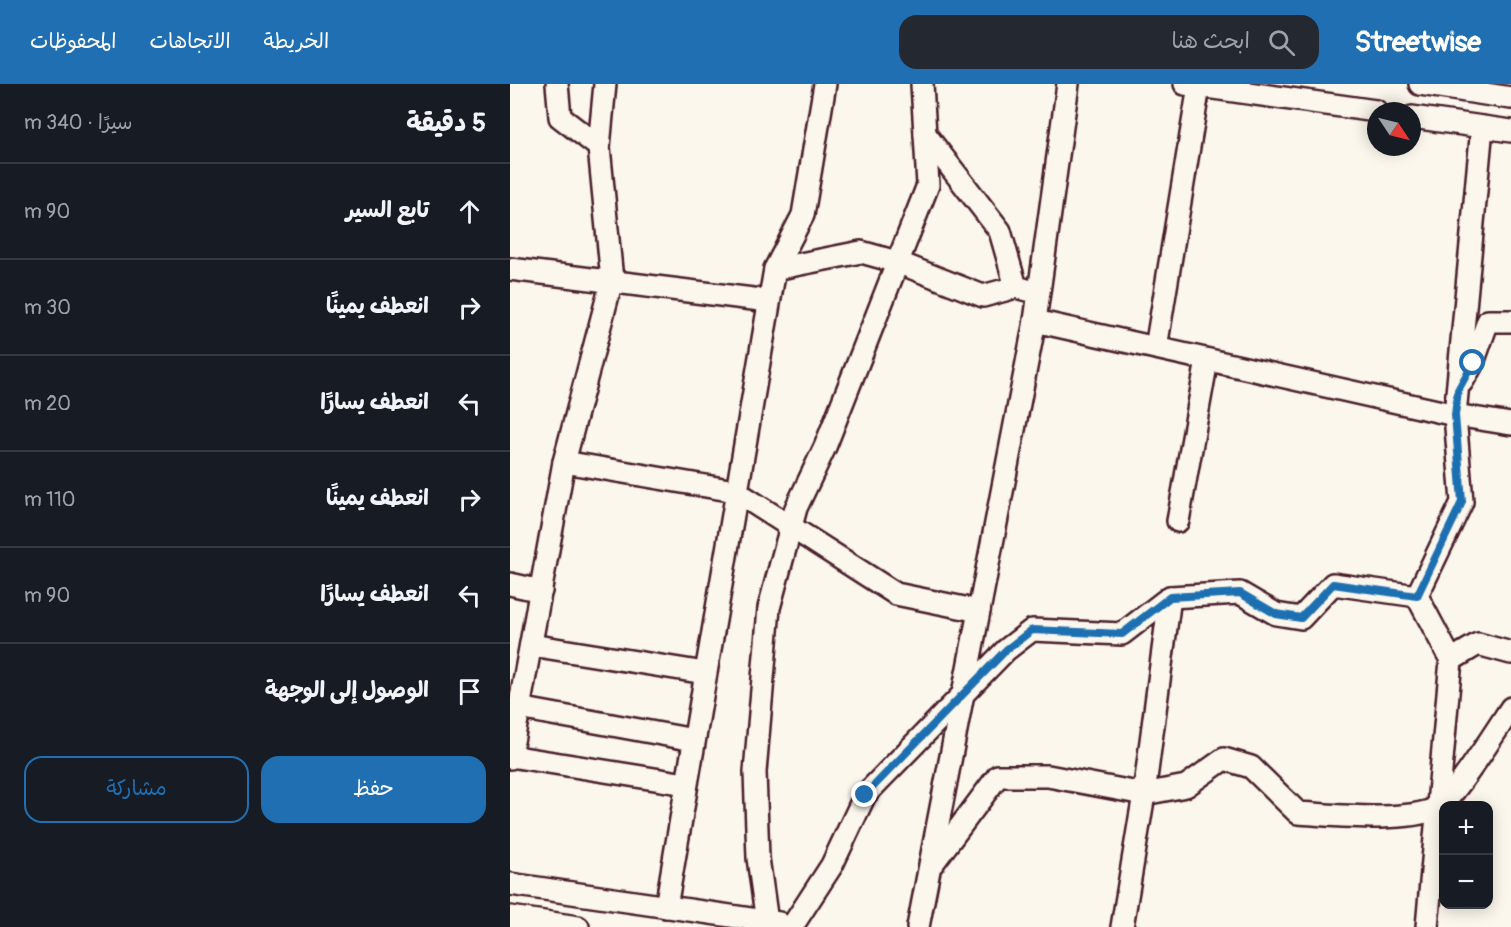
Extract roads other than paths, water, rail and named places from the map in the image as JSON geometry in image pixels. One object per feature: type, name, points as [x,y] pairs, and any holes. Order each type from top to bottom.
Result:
[{"type":"street","points":[[557,84],[560,117],[599,147]]},
{"type":"street","points":[[605,84],[599,147],[612,280],[564,462],[510,757],[686,784]]},
{"type":"street","points":[[666,907],[735,491],[775,269],[803,215],[825,84]]},
{"type":"street","points":[[767,922],[758,858],[755,771],[770,608],[796,508],[825,447],[928,185],[922,84]]},
{"type":"street","points":[[918,927],[1035,321],[1068,84]]},
{"type":"street","points":[[1420,84],[1475,88],[1511,98]]},
{"type":"street","points":[[1156,348],[1192,85],[1367,110]]},
{"type":"street","points":[[1421,118],[1511,131]]},
{"type":"street","points":[[1417,596],[1462,502],[1455,415],[1482,127]]},
{"type":"street","points":[[925,134],[1000,231],[1016,286]]},
{"type":"street","points":[[775,269],[861,252],[897,262],[982,296],[1016,286],[1039,294]]},
{"type":"street","points":[[510,268],[769,301]]},
{"type":"street","points":[[1035,321],[1455,415],[1511,424]]},
{"type":"street","points":[[1458,390],[1473,363],[1488,321],[1511,321]]},
{"type":"street","points":[[1178,521],[1207,360]]},
{"type":"street","points":[[564,462],[735,491],[897,594],[979,610]]},
{"type":"street","points":[[510,584],[541,591]]},
{"type":"street","points":[[510,884],[798,926],[832,865],[865,795],[963,697],[1006,650],[1032,630],[1122,634],[1170,597],[1240,593],[1276,614],[1301,618],[1333,584],[1417,596]]},
{"type":"street","points":[[1417,596],[1451,660],[1427,927]]},
{"type":"street","points":[[1122,927],[1144,794],[1170,597]]},
{"type":"street","points":[[1451,660],[1478,644],[1511,653]]},
{"type":"street","points":[[531,645],[705,673]]},
{"type":"street","points":[[519,708],[694,740]]},
{"type":"street","points":[[929,868],[998,776],[1048,776],[1144,794],[1186,786],[1224,759],[1251,767],[1298,813],[1392,817],[1438,808],[1472,766],[1511,708]]},
{"type":"street","points":[[510,917],[578,927]]}]
